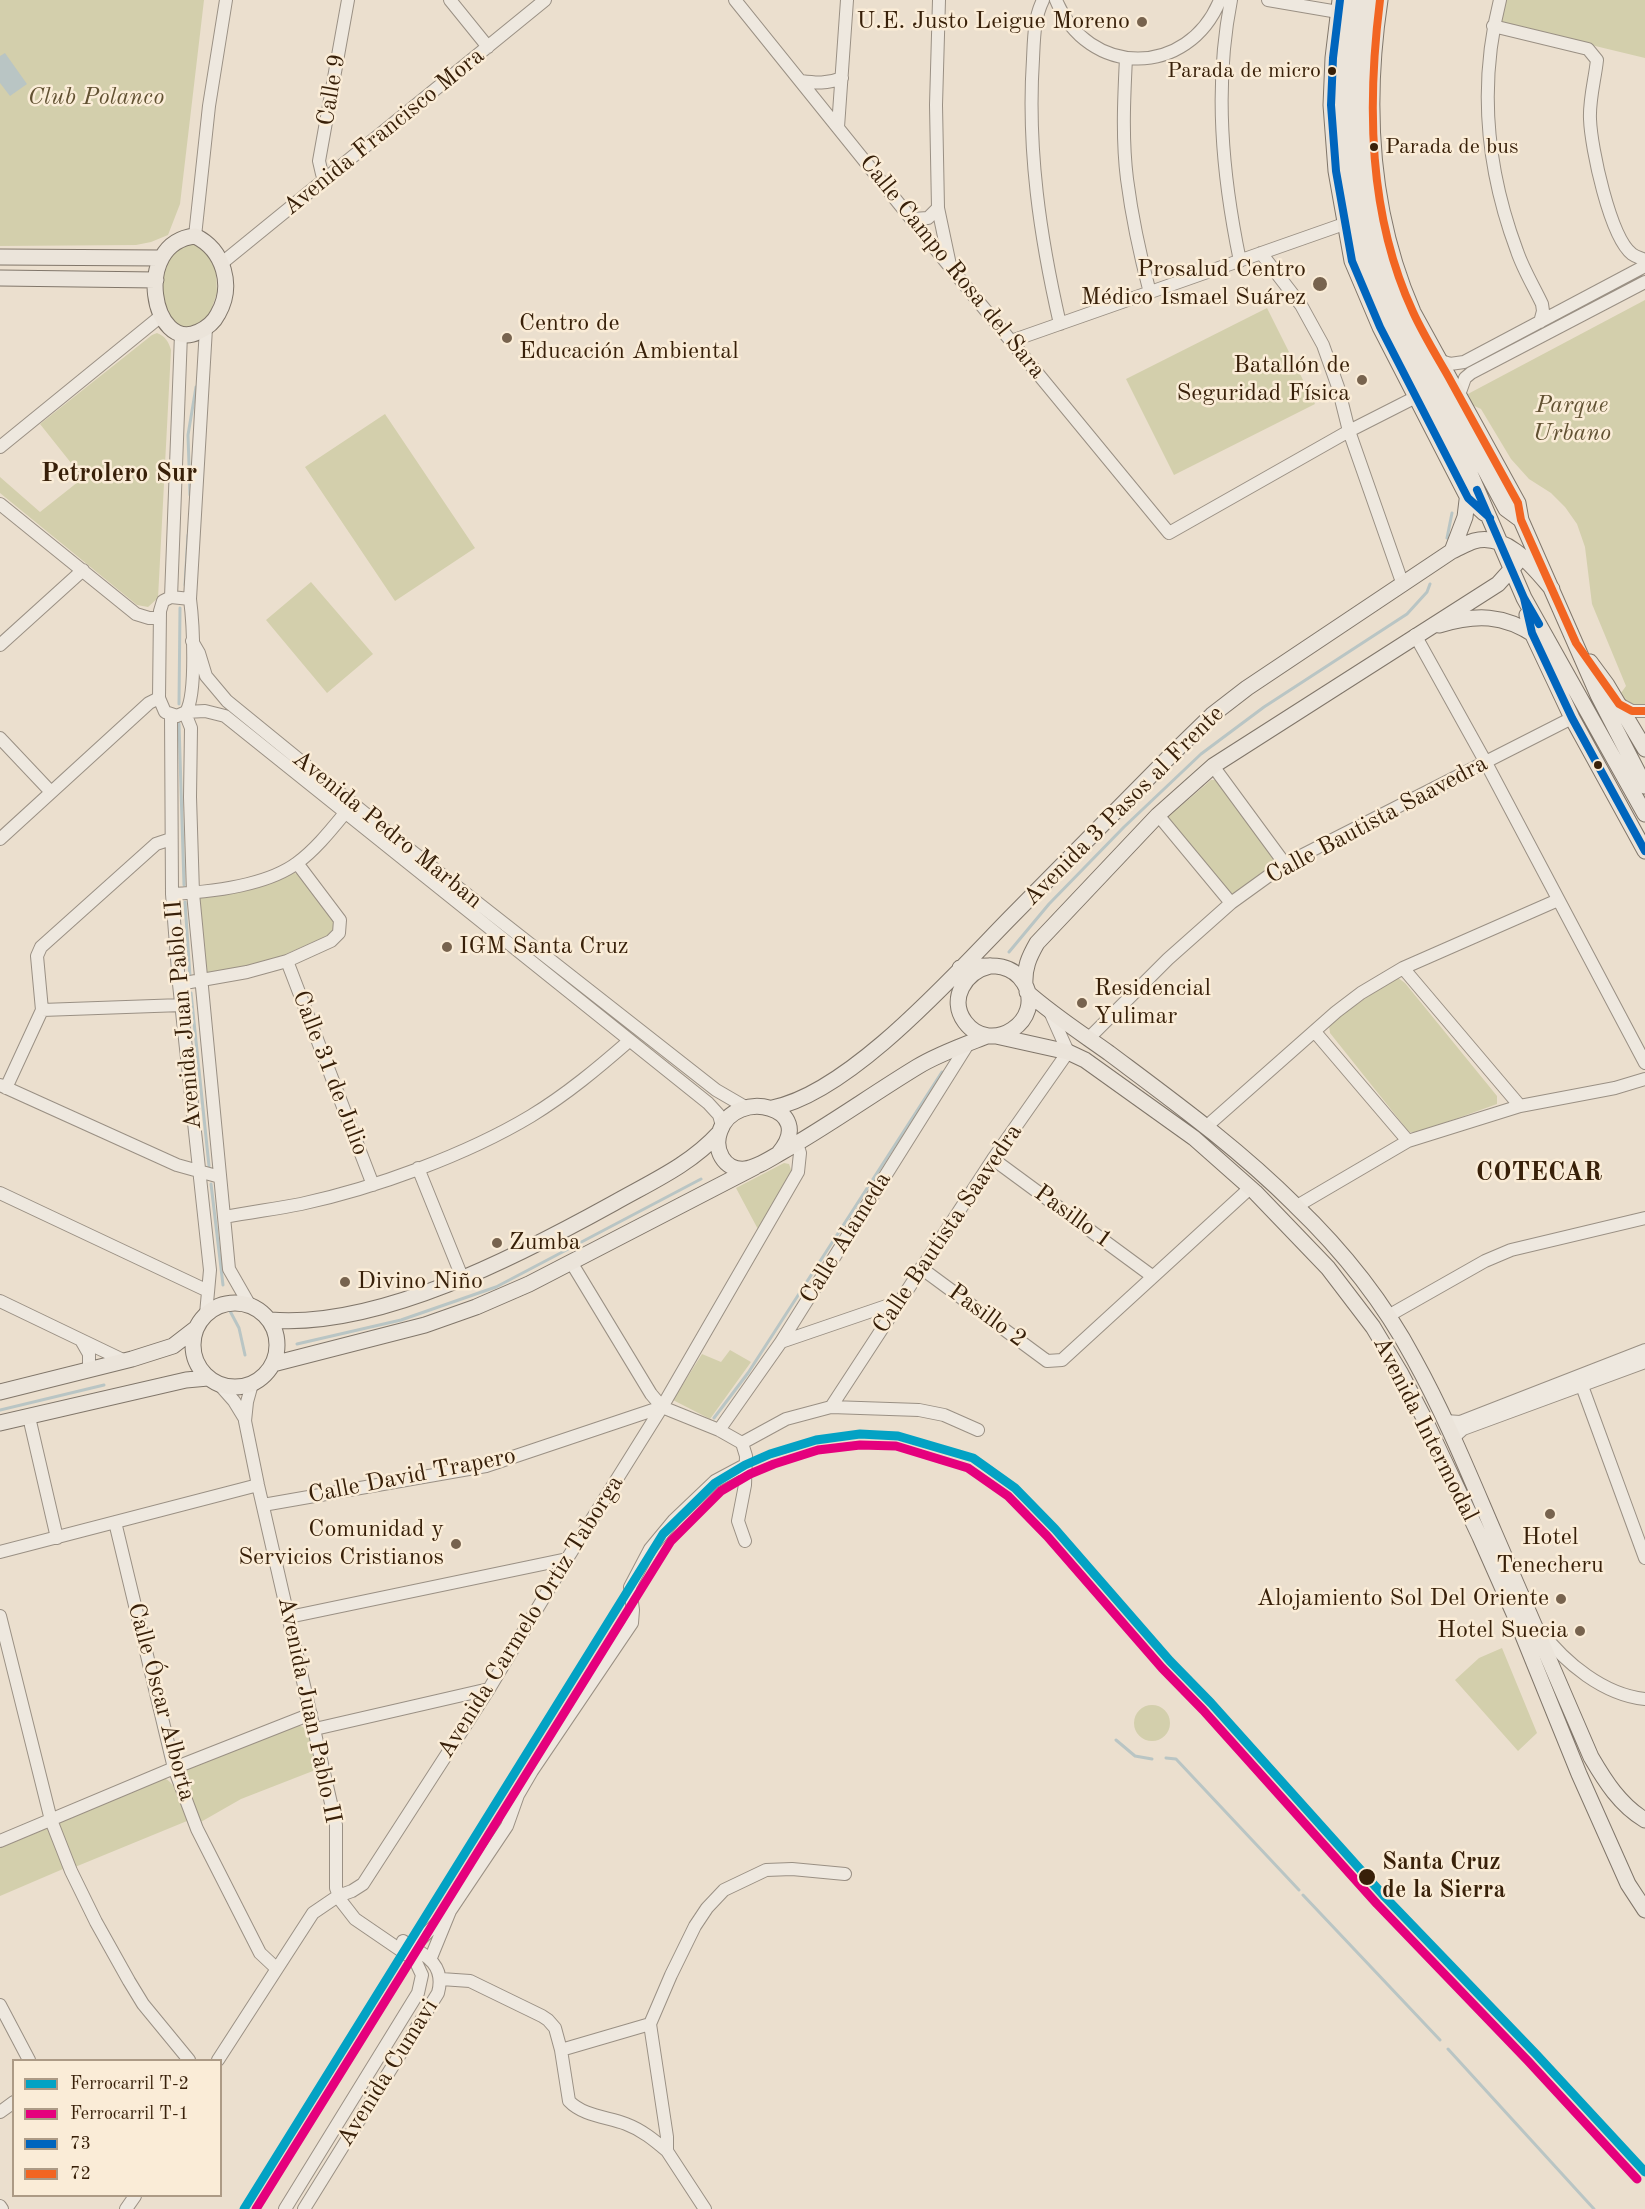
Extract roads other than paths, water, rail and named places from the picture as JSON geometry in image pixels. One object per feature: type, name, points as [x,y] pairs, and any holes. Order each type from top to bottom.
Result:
[{"type":"main road","points":[[1352,0],[1344,104],[1349,169],[1365,257],[1392,322],[1469,471],[1524,598],[1645,814]]},
{"type":"main road","points":[[1366,0],[1360,51],[1361,167],[1378,253],[1389,285],[1403,316],[1506,509],[1522,522],[1598,695],[1645,786]]},
{"type":"main road","points":[[1380,0],[1374,38],[1372,79],[1374,166],[1390,250],[1413,312],[1518,503],[1525,546],[1522,557]]},
{"type":"main road","points":[[1339,6],[1330,105],[1336,171],[1352,261],[1365,296],[1468,498],[1490,518]]},
{"type":"main road","points":[[195,236],[206,241],[215,250],[222,263],[226,288],[224,303],[217,317],[206,328],[195,334],[182,334],[173,330],[161,316],[156,298],[156,280],[161,258],[178,240],[195,236]]},
{"type":"main road","points":[[0,257],[161,258]]},
{"type":"main road","points":[[0,278],[156,280]]},
{"type":"main road","points":[[1452,551],[1463,526],[1468,498],[1469,471]]},
{"type":"main road","name":"Avenida 3 Pasos al Frente","points":[[772,1108],[797,1101],[829,1083],[885,1041],[1212,715],[1246,688],[1452,551],[1474,541],[1486,539],[1500,542]]},
{"type":"main road","points":[[1500,542],[1522,557],[1552,589]]},
{"type":"main road","name":"Avenida 3 Pasos al Frente","points":[[1026,988],[1024,972],[1026,964],[1038,943],[1158,815],[1212,766],[1498,584],[1522,557]]},
{"type":"main road","points":[[1524,598],[1532,633],[1572,718],[1645,850]]},
{"type":"main road","points":[[1419,633],[1449,622],[1483,616],[1503,619],[1532,633],[1551,646]]},
{"type":"main road","points":[[1576,643],[1607,685],[1645,749]]},
{"type":"main road","points":[[958,998],[965,980],[990,966]]},
{"type":"main road","points":[[273,1364],[425,1325],[476,1307],[529,1284],[797,1144],[919,1066],[968,1044],[1015,1029],[1022,1022],[1027,1012],[1026,988],[1019,976],[1011,970],[1000,967],[960,968],[958,1006],[965,1022],[971,1029],[992,1036]]},
{"type":"main road","name":"Avenida Intermodal","points":[[1026,988],[1051,1014],[1089,1038],[1207,1126],[1297,1206],[1342,1256],[1388,1316],[1414,1358],[1445,1420],[1596,1765],[1605,1781],[1620,1799],[1645,1820]]},
{"type":"main road","name":"Avenida Intermodal","points":[[992,1036],[1068,1052],[1085,1060],[1194,1138],[1281,1217],[1328,1268],[1372,1327],[1400,1372],[1425,1420],[1510,1606],[1597,1815],[1628,1884],[1645,1910]]},
{"type":"main road","points":[[270,1320],[303,1322],[346,1315],[388,1305],[462,1277],[555,1234],[683,1165],[704,1149],[737,1112],[747,1108],[756,1106],[772,1108],[779,1112],[788,1124],[788,1139],[779,1153]]},
{"type":"main road","points":[[720,1129],[718,1150],[722,1159],[737,1169],[755,1167]]},
{"type":"main road","points":[[1328,1268],[1342,1256]]},
{"type":"main road","points":[[0,1392],[125,1361],[173,1346],[195,1329],[206,1314],[222,1304],[240,1302],[257,1308],[270,1320],[278,1341],[273,1364],[267,1372],[252,1383],[230,1387],[213,1381],[186,1380],[0,1424]]},
{"type":"main road","points":[[195,1329],[193,1350],[201,1370],[213,1381]]},
{"type":"street","points":[[195,236],[210,106],[226,0]]},
{"type":"street","name":"Calle 9","points":[[325,179],[319,161],[348,0]]},
{"type":"street","points":[[450,0],[488,47]]},
{"type":"street","name":"Avenida Francisco Mora","points":[[222,263],[545,0]]},
{"type":"street","name":"Calle Campo Rosa del Sara","points":[[735,0],[1011,342],[1169,533],[1349,432]]},
{"type":"street","points":[[838,127],[847,0]]},
{"type":"street","points":[[939,0],[936,105],[938,208],[950,267]]},
{"type":"street","points":[[1043,0],[1035,24],[1031,85],[1032,146],[1039,216],[1060,324]]},
{"type":"street","points":[[1056,0],[1061,12],[1077,34],[1099,50],[1126,58],[1151,58],[1176,51],[1197,36],[1213,16],[1220,0]]},
{"type":"street","points":[[1231,0],[1221,83],[1221,128],[1231,217],[1240,261]]},
{"type":"street","points":[[1268,0],[1339,6]]},
{"type":"street","points":[[1500,0],[1493,26],[1486,82],[1489,147],[1500,200],[1514,242],[1542,304],[1540,322]]},
{"type":"street","points":[[1035,24],[1047,11],[1061,12]]},
{"type":"street","points":[[1493,26],[1588,49],[1597,60],[1590,118],[1596,162],[1608,209],[1622,239],[1634,255],[1645,260]]},
{"type":"street","points":[[1126,58],[1123,118],[1126,177],[1136,236],[1150,292]]},
{"type":"street","points":[[801,81],[819,84],[831,83],[842,78]]},
{"type":"street","points":[[913,219],[928,218],[938,208]]},
{"type":"street","points":[[1011,342],[1344,224]]},
{"type":"street","points":[[1261,253],[1301,305],[1323,345],[1338,387],[1349,432],[1403,585]]},
{"type":"street","points":[[1441,361],[1450,364],[1464,362],[1645,266]]},
{"type":"street","points":[[1459,395],[1465,378],[1471,373],[1645,282]]},
{"type":"street","points":[[0,447],[161,316]]},
{"type":"street","points":[[185,713],[191,698],[190,599],[206,328]]},
{"type":"street","points":[[1523,332],[1522,339],[1529,344]]},
{"type":"street","points":[[171,597],[182,334]]},
{"type":"street","points":[[1349,432],[1416,397]]},
{"type":"street","points":[[0,504],[136,614],[159,618]]},
{"type":"street","points":[[0,645],[82,570]]},
{"type":"street","points":[[171,715],[165,712],[159,698],[160,606],[163,601],[171,597],[190,599]]},
{"type":"street","points":[[1419,633],[1645,1063]]},
{"type":"street","name":"Avenida Pedro Marban","points":[[192,641],[199,653],[206,676],[227,701],[400,842],[716,1090],[747,1108]]},
{"type":"street","points":[[0,839],[149,703],[159,698]]},
{"type":"street","points":[[1619,704],[1632,711],[1645,711]]},
{"type":"street","name":"Avenida Pedro Marban","points":[[171,715],[205,711],[225,716],[708,1103],[719,1115],[720,1129]]},
{"type":"street","name":"Avenida Juan Pablo II","points":[[185,713],[190,728],[193,893],[229,1269],[249,1304]]},
{"type":"street","name":"Avenida Juan Pablo II","points":[[171,715],[172,894],[179,984],[210,1270],[206,1314]]},
{"type":"street","name":"Calle Bautista Saavedra","points":[[1089,1038],[1168,959],[1231,903],[1285,864],[1572,718]]},
{"type":"street","points":[[0,738],[51,792]]},
{"type":"street","points":[[1212,766],[1285,864]]},
{"type":"street","points":[[172,894],[193,893],[261,880],[297,863],[345,813]]},
{"type":"street","points":[[1158,815],[1231,903]]},
{"type":"street","points":[[171,839],[156,844],[41,947],[37,956],[42,1010],[3,1086],[177,1165],[199,1169],[220,1177]]},
{"type":"street","points":[[179,984],[202,981],[287,961],[331,941],[339,933],[340,920],[297,863]]},
{"type":"street","points":[[1207,1126],[1361,993],[1403,968],[1558,900]]},
{"type":"street","name":"Calle 31 de Julio","points":[[287,961],[373,1185]]},
{"type":"street","points":[[1403,968],[1520,1106]]},
{"type":"street","points":[[42,1010],[182,1005]]},
{"type":"street","points":[[1051,1014],[1068,1052]]},
{"type":"street","points":[[1315,1032],[1408,1141]]},
{"type":"street","points":[[225,1216],[302,1204],[373,1185],[476,1145],[531,1116],[582,1081],[629,1041]]},
{"type":"street","name":"Calle Alameda","points":[[719,1430],[781,1342],[968,1044]]},
{"type":"street","name":"Calle Bautista Saavedra","points":[[831,1407],[993,1159],[1068,1052]]},
{"type":"street","points":[[1297,1206],[1408,1141],[1520,1106],[1615,1089],[1645,1079]]},
{"type":"street","name":"Avenida Carmelo Ortiz Taborga","points":[[219,2059],[313,1913],[338,1896],[352,1892],[363,1884],[489,1689],[662,1407],[798,1172],[800,1153],[797,1144]]},
{"type":"street","name":"Pasillo 1","points":[[993,1159],[1152,1276]]},
{"type":"street","points":[[418,1168],[462,1277]]},
{"type":"street","points":[[1152,1276],[1250,1188]]},
{"type":"street","points":[[0,1192],[208,1291]]},
{"type":"street","points":[[1388,1316],[1485,1261],[1511,1250],[1645,1218]]},
{"type":"street","points":[[571,1262],[651,1394],[662,1407],[719,1430],[742,1443],[746,1456],[745,1485],[738,1521],[745,1540]]},
{"type":"street","name":"Pasillo 2","points":[[921,1268],[1047,1361],[1054,1362],[1062,1360],[1152,1276]]},
{"type":"street","points":[[0,1301],[125,1361]]},
{"type":"street","points":[[781,1342],[898,1302]]},
{"type":"street","points":[[81,1340],[89,1354],[88,1370]]},
{"type":"street","points":[[1445,1420],[1460,1422],[1645,1350]]},
{"type":"street","points":[[1453,1438],[1463,1429],[1645,1362]]},
{"type":"street","name":"Avenida Juan Pablo II","points":[[213,1381],[234,1401],[245,1420]]},
{"type":"street","name":"Avenida Juan Pablo II","points":[[252,1383],[245,1420],[336,1825],[334,1867],[338,1896]]},
{"type":"street","points":[[1582,1386],[1645,1558]]},
{"type":"street","name":"Calle David Trapero","points":[[263,1505],[486,1466],[662,1407]]},
{"type":"street","points":[[742,1443],[786,1419],[831,1407],[919,1410],[945,1415],[978,1430]]},
{"type":"street","points":[[29,1416],[57,1538]]},
{"type":"street","points":[[430,1960],[450,1911],[507,1826],[518,1795],[532,1771],[632,1623],[630,1587],[650,1549],[674,1520],[715,1481],[745,1465]]},
{"type":"street","points":[[0,1552],[258,1485]]},
{"type":"street","name":"Calle Óscar Alborta","points":[[115,1522],[174,1768],[197,1829],[249,1933],[260,1953],[276,1968]]},
{"type":"street","points":[[289,1617],[567,1559]]},
{"type":"street","points":[[0,1616],[51,1820],[71,1871],[129,1981],[149,2012],[187,2059]]},
{"type":"street","points":[[1531,1620],[1551,1645],[1567,1660],[1607,1689],[1645,1699]]},
{"type":"street","points":[[315,1729],[489,1689]]},
{"type":"street","points":[[0,1841],[174,1768],[311,1714]]},
{"type":"street","points":[[666,2151],[667,2136],[650,2024],[695,1926],[707,1908],[724,1890],[766,1870],[792,1869],[845,1875]]},
{"type":"street","name":"Avenida Cumavi","points":[[285,2209],[418,1993],[422,1975],[416,1960],[355,1919],[338,1896]]},
{"type":"street","name":"Avenida Cumavi","points":[[304,2209],[434,2000],[441,1979],[440,1971],[430,1960],[360,1912],[345,1907]]},
{"type":"street","points":[[412,1947],[450,1911]]},
{"type":"street","points":[[441,1979],[470,1981],[542,2016],[555,2028],[561,2050],[566,2092],[573,2106],[639,2129],[666,2151],[705,2209]]},
{"type":"street","points":[[0,2005],[28,2059]]},
{"type":"street","points":[[561,2050],[650,2024]]},
{"type":"street","points":[[374,2062],[390,2071]]},
{"type":"waterway","points":[[190,495],[188,435],[196,387]]},
{"type":"waterway","points":[[1447,538],[1452,513]]},
{"type":"waterway","points":[[185,585],[188,535]]},
{"type":"waterway","points":[[1009,952],[1049,904],[1124,827],[1201,754],[1264,707],[1407,614],[1427,592],[1430,584]]},
{"type":"waterway","points":[[179,704],[180,608]]},
{"type":"waterway","points":[[179,724],[184,885]]},
{"type":"waterway","points":[[185,902],[190,976]]},
{"type":"waterway","points":[[191,993],[209,1166]]},
{"type":"waterway","points":[[714,1418],[748,1373],[942,1072]]},
{"type":"waterway","points":[[297,1344],[401,1320],[496,1287],[701,1179]]},
{"type":"waterway","points":[[211,1184],[223,1285]]},
{"type":"waterway","points":[[230,1311],[239,1328],[245,1355]]},
{"type":"waterway","points":[[0,1410],[104,1385]]},
{"type":"waterway","points":[[1116,1740],[1135,1756],[1152,1759]]},
{"type":"waterway","points":[[1166,1758],[1176,1759],[1299,1890]]},
{"type":"waterway","points":[[1303,1895],[1440,2040]]},
{"type":"waterway","points":[[1448,2049],[1594,2209]]},
{"type":"rail line","name":"T-2","points":[[244,2209],[663,1534],[715,1483],[745,1465],[770,1454],[816,1440],[860,1434],[898,1436],[973,1458],[1015,1488],[1055,1529],[1170,1661],[1211,1703],[1385,1897],[1536,2054],[1645,2172]]},
{"type":"rail line","name":"T-1","points":[[256,2209],[671,1541],[721,1491],[750,1474],[818,1450],[860,1445],[896,1446],[968,1468],[1008,1496],[1047,1536],[1162,1668],[1203,1710],[1377,1904],[1528,2061],[1637,2179]]},
{"type":"place","name":"U.E. Justo Leigue Moreno","points":[[1142,22]]},
{"type":"place","name":"Parada de micro","points":[[1332,71]]},
{"type":"place","name":"Parada de bus","points":[[1374,147]]},
{"type":"place","name":"Prosalud Centro Médico Ismael Suárez","points":[[1320,284]]},
{"type":"place","name":"Centro de Educación Ambiental","points":[[507,338]]},
{"type":"place","name":"Batallón de Seguridad Física","points":[[1362,380]]},
{"type":"place","name":"IGM Santa Cruz","points":[[447,947]]},
{"type":"place","name":"Residencial Yulimar","points":[[1082,1003]]},
{"type":"place","name":"Zumba","points":[[497,1243]]},
{"type":"place","name":"Divino Niño","points":[[345,1282]]},
{"type":"place","name":"Hotel Tenecheru","points":[[1550,1514]]},
{"type":"place","name":"Comunidad y Servicios Cristianos","points":[[456,1544]]},
{"type":"place","name":"Alojamiento Sol Del Oriente","points":[[1561,1599]]},
{"type":"place","name":"Hotel Suecia","points":[[1580,1631]]},
{"type":"place","name":"Santa Cruz de la Sierra","points":[[1367,1877]]},
{"type":"district","name":"Petrolero Sur","points":[[119,474]]},
{"type":"district","name":"COTECAR","points":[[1539,1173]]},
{"type":"park label","name":"Club Polanco","points":[[96,98]]},
{"type":"park label","name":"Parque Urbano","points":[[1572,420]]}]
